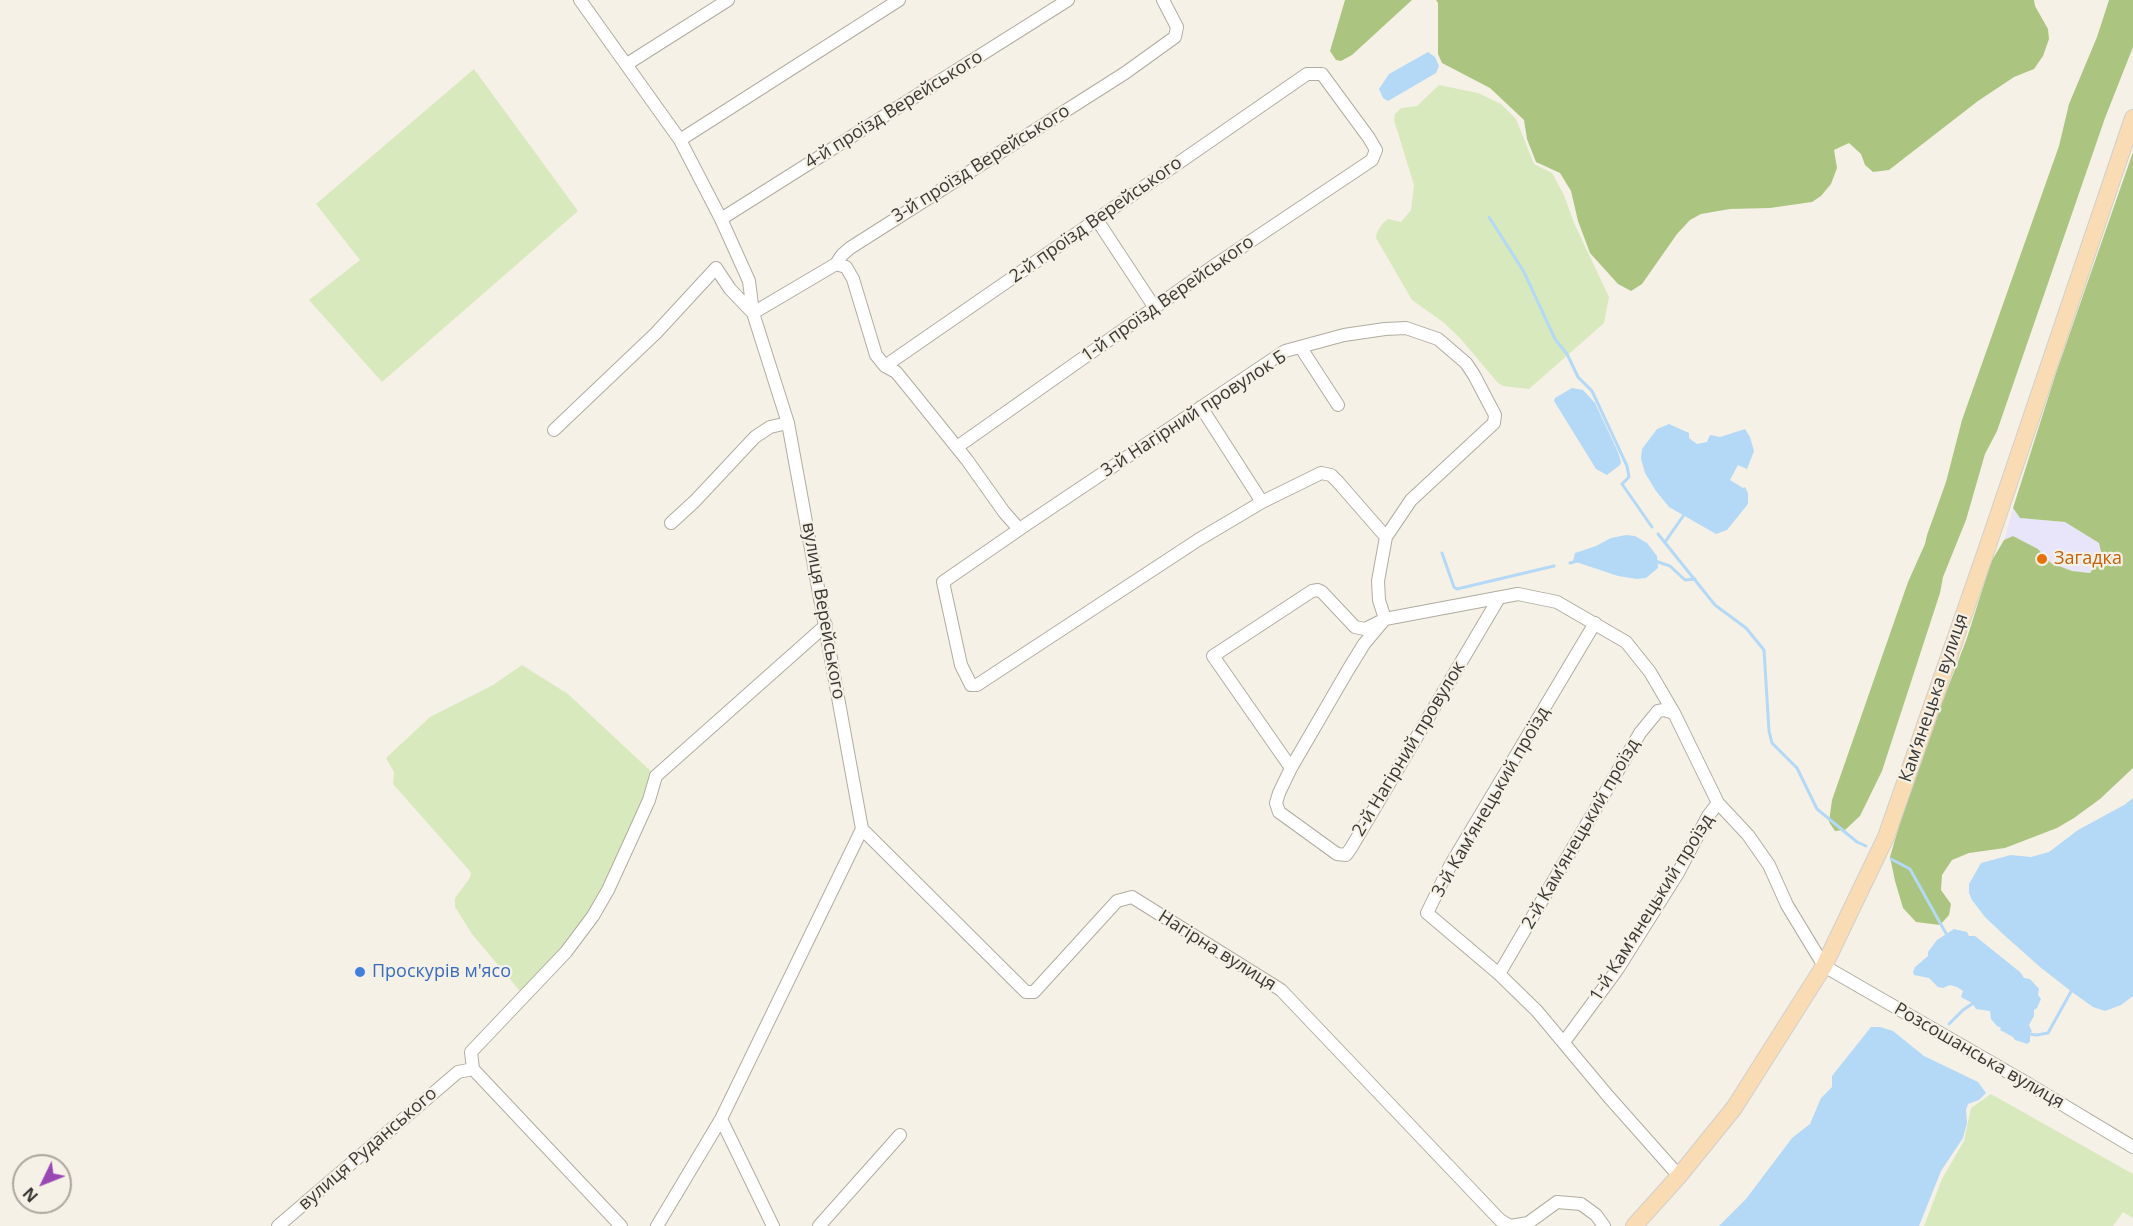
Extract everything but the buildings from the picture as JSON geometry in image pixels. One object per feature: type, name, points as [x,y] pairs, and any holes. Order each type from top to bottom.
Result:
[{"type":"main road","name":"Камʼянецька вулиця","points":[[1634,1226],[1679,1176],[1734,1108],[1824,966],[1886,837],[1989,543],[2133,118]]},
{"type":"street","name":"вулиця Верейського","points":[[580,0],[680,140],[721,219],[749,281],[753,313],[788,423],[862,829]]},
{"type":"street","points":[[627,64],[728,0]]},
{"type":"street","points":[[680,140],[899,0]]},
{"type":"street","name":"4-й проїзд Верейського","points":[[721,219],[1068,0]]},
{"type":"street","name":"3-й проїзд Верейського","points":[[753,313],[836,264],[850,248],[1125,73],[1175,37],[1177,27],[1163,0]]},
{"type":"street","name":"1-й проїзд Верейського","points":[[957,447],[1218,263],[1372,160],[1376,150],[1348,107],[1322,74],[1307,74]]},
{"type":"street","name":"2-й проїзд Верейського","points":[[885,366],[1307,74]]},
{"type":"street","points":[[1097,220],[1155,308]]},
{"type":"street","points":[[836,264],[846,267],[853,279],[876,356],[885,366],[896,372],[1019,529]]},
{"type":"street","points":[[554,430],[656,333],[716,268],[730,289],[753,313]]},
{"type":"street","name":"3-й Нагірний провулок Б","points":[[1406,328],[1438,339],[1466,363],[1495,415],[1494,423],[1411,500],[1386,537],[1363,508],[1331,475],[1321,473],[1262,502],[1198,540],[977,685],[971,685],[962,665],[943,582],[1201,407],[1284,351],[1344,335],[1406,328]]},
{"type":"street","points":[[1301,348],[1338,405]]},
{"type":"street","points":[[1201,407],[1262,502]]},
{"type":"street","points":[[671,523],[695,501],[754,437],[770,428],[788,423]]},
{"type":"street","points":[[1385,619],[1379,600],[1378,581],[1386,537]]},
{"type":"street","points":[[1291,768],[1213,656],[1285,607],[1312,591],[1318,590],[1354,627],[1365,629],[1385,619],[1518,594],[1557,602],[1626,642],[1650,672],[1674,713],[1718,803],[1760,851],[1787,905],[1824,966]]},
{"type":"street","name":"2-й Нагірний провулок","points":[[1385,619],[1364,644],[1291,768],[1276,803],[1279,812],[1337,854],[1346,855],[1499,598]]},
{"type":"street","name":"3-й Камʼянецький проїзд","points":[[1595,623],[1451,864],[1427,913],[1499,974],[1537,1011],[1679,1176]]},
{"type":"street","points":[[621,1226],[473,1069],[471,1052],[566,952],[592,916],[608,890],[626,851],[656,776],[826,626]]},
{"type":"street","points":[[1364,644],[1365,629]]},
{"type":"street","name":"2-й Камʼянецький проїзд","points":[[1499,974],[1640,733],[1658,711],[1674,713]]},
{"type":"street","name":"1-й Камʼянецький проїзд","points":[[1564,1042],[1617,970],[1678,873],[1708,816],[1718,803]]},
{"type":"street","points":[[657,1226],[721,1119],[862,829]]},
{"type":"street","name":"Нагірна вулиця","points":[[862,829],[1026,992],[1034,992],[1117,901],[1132,897],[1281,990],[1500,1220],[1510,1226],[1528,1223],[1557,1202],[1581,1204],[1596,1215],[1604,1226]]},
{"type":"street","name":"Розсошанська вулиця","points":[[1824,966],[2133,1147]]},
{"type":"street","name":"вулиця Руданського","points":[[278,1226],[458,1072],[473,1069]]},
{"type":"street","points":[[721,1119],[772,1226]]},
{"type":"street","points":[[819,1226],[900,1135]]},
{"type":"shaded area","points":[[2013,508],[2020,518],[2065,522],[2099,543],[2102,555],[2090,573],[2072,571],[2051,563],[2038,549],[2013,536],[2004,540]]},
{"type":"green space","points":[[1345,0],[1412,0],[1352,55],[1341,61],[1336,60],[1330,51]]},
{"type":"green space","points":[[1436,0],[2034,0],[2048,29],[2049,39],[2043,56],[2034,69],[2014,77],[1978,101],[1889,170],[1873,172],[1865,165],[1861,154],[1849,143],[1834,150],[1837,168],[1831,184],[1821,196],[1812,202],[1770,208],[1730,209],[1701,214],[1690,220],[1677,234],[1642,284],[1631,291],[1618,284],[1590,253],[1578,221],[1571,191],[1560,173],[1536,162],[1527,139],[1524,120],[1490,88],[1442,63],[1438,54],[1438,3]]},
{"type":"green space","points":[[2109,0],[2133,0],[2133,47],[2105,118],[1997,431],[1985,454],[1966,520],[1943,577],[1940,593],[1882,771],[1860,816],[1845,830],[1835,831],[1829,822],[1832,800],[1908,582],[1925,544],[1946,482],[1962,420],[2059,146],[2069,104],[2097,37]]},
{"type":"green space","points":[[474,69],[578,211],[382,382],[309,300],[360,260],[316,204]]},
{"type":"green space","points":[[1439,85],[1478,93],[1501,104],[1516,119],[1534,164],[1552,173],[1564,195],[1574,223],[1609,297],[1604,323],[1529,389],[1503,386],[1498,383],[1460,338],[1443,322],[1412,300],[1376,238],[1377,232],[1388,219],[1401,222],[1411,210],[1414,185],[1394,120],[1395,114],[1401,108],[1417,106]]},
{"type":"green space","points":[[2133,152],[2133,768],[2100,799],[2057,828],[2005,848],[1969,853],[1952,860],[1942,875],[1941,890],[1951,904],[1949,915],[1940,925],[1916,922],[1903,908],[1890,857],[1912,781],[1967,638],[1991,562],[2004,540],[2013,536],[2038,549],[2051,563],[2072,571],[2090,573],[2102,556],[2099,543],[2065,522],[2020,518],[2013,508],[2056,373]]},
{"type":"green space","points":[[522,665],[568,694],[656,776],[608,890],[524,996],[472,934],[455,907],[455,898],[471,874],[469,870],[393,784],[394,772],[386,758],[430,717],[493,685]]},
{"type":"green space","points":[[1991,1094],[2133,1174],[2133,1218],[2123,1212],[2113,1226],[1924,1226],[1942,1179],[1964,1141],[1971,1108]]},
{"type":"water","points":[[1428,52],[1435,57],[1439,66],[1436,73],[1388,101],[1383,98],[1379,89],[1389,74]]},
{"type":"water","points":[[1572,388],[1583,390],[1595,403],[1618,452],[1620,465],[1607,475],[1596,469],[1554,401],[1555,398]]},
{"type":"water","points":[[1669,424],[1689,433],[1689,438],[1697,444],[1707,442],[1710,435],[1720,437],[1745,429],[1750,437],[1754,451],[1747,469],[1738,465],[1730,480],[1745,487],[1748,493],[1748,504],[1727,530],[1716,534],[1669,507],[1645,473],[1641,459],[1642,449],[1657,429]]},
{"type":"water","points":[[1635,536],[1647,543],[1657,556],[1658,568],[1646,578],[1618,576],[1573,561],[1575,553],[1611,538]]},
{"type":"water","points":[[2133,798],[2133,996],[2121,1005],[2105,1011],[2093,1007],[2072,992],[2004,935],[1985,917],[1972,900],[1969,884],[1981,863],[2011,855],[2031,857],[2049,852],[2078,830]]},
{"type":"water","points":[[1954,929],[1967,932],[1969,936],[1975,936],[2020,972],[2024,978],[2030,979],[2039,989],[2038,995],[2041,999],[2029,1025],[2032,1032],[2030,1042],[2027,1044],[2015,1040],[2000,1030],[2001,1028],[1991,1019],[1990,1011],[1976,1009],[1972,1003],[1961,997],[1963,991],[1957,987],[1950,985],[1943,988],[1938,987],[1929,978],[1914,975],[1915,967],[1928,956],[1928,952],[1937,940]]},
{"type":"water","points":[[1871,1027],[1893,1031],[1924,1056],[1978,1082],[1986,1093],[1979,1100],[1968,1104],[1963,1138],[1941,1171],[1919,1226],[1719,1226],[1746,1199],[1792,1138],[1810,1124],[1821,1098],[1832,1087],[1832,1076]]},
{"type":"waterway","points":[[1489,217],[1524,272],[1555,339],[1567,354],[1578,377],[1592,391],[1627,466],[1629,477],[1622,484],[1652,527]]},
{"type":"waterway","points":[[1665,542],[1686,512]]},
{"type":"waterway","points":[[1658,534],[1715,605],[1746,628],[1764,650],[1769,731],[1772,743],[1797,768],[1817,809],[1857,842],[1866,846]]},
{"type":"waterway","points":[[1442,553],[1454,587],[1457,589],[1554,566]]},
{"type":"waterway","points":[[1570,563],[1577,561]]},
{"type":"waterway","points":[[1655,561],[1670,566],[1685,580],[1695,579]]},
{"type":"waterway","points":[[1891,859],[1910,869],[1948,937]]},
{"type":"waterway","points":[[2028,1034],[2048,1033],[2073,988]]},
{"type":"waterway","points":[[1949,1024],[1975,1002]]},
{"type":"place","name":"Загадка","points":[[2042,559]]},
{"type":"place","name":"Проскурів м'ясо","points":[[360,972]]}]
